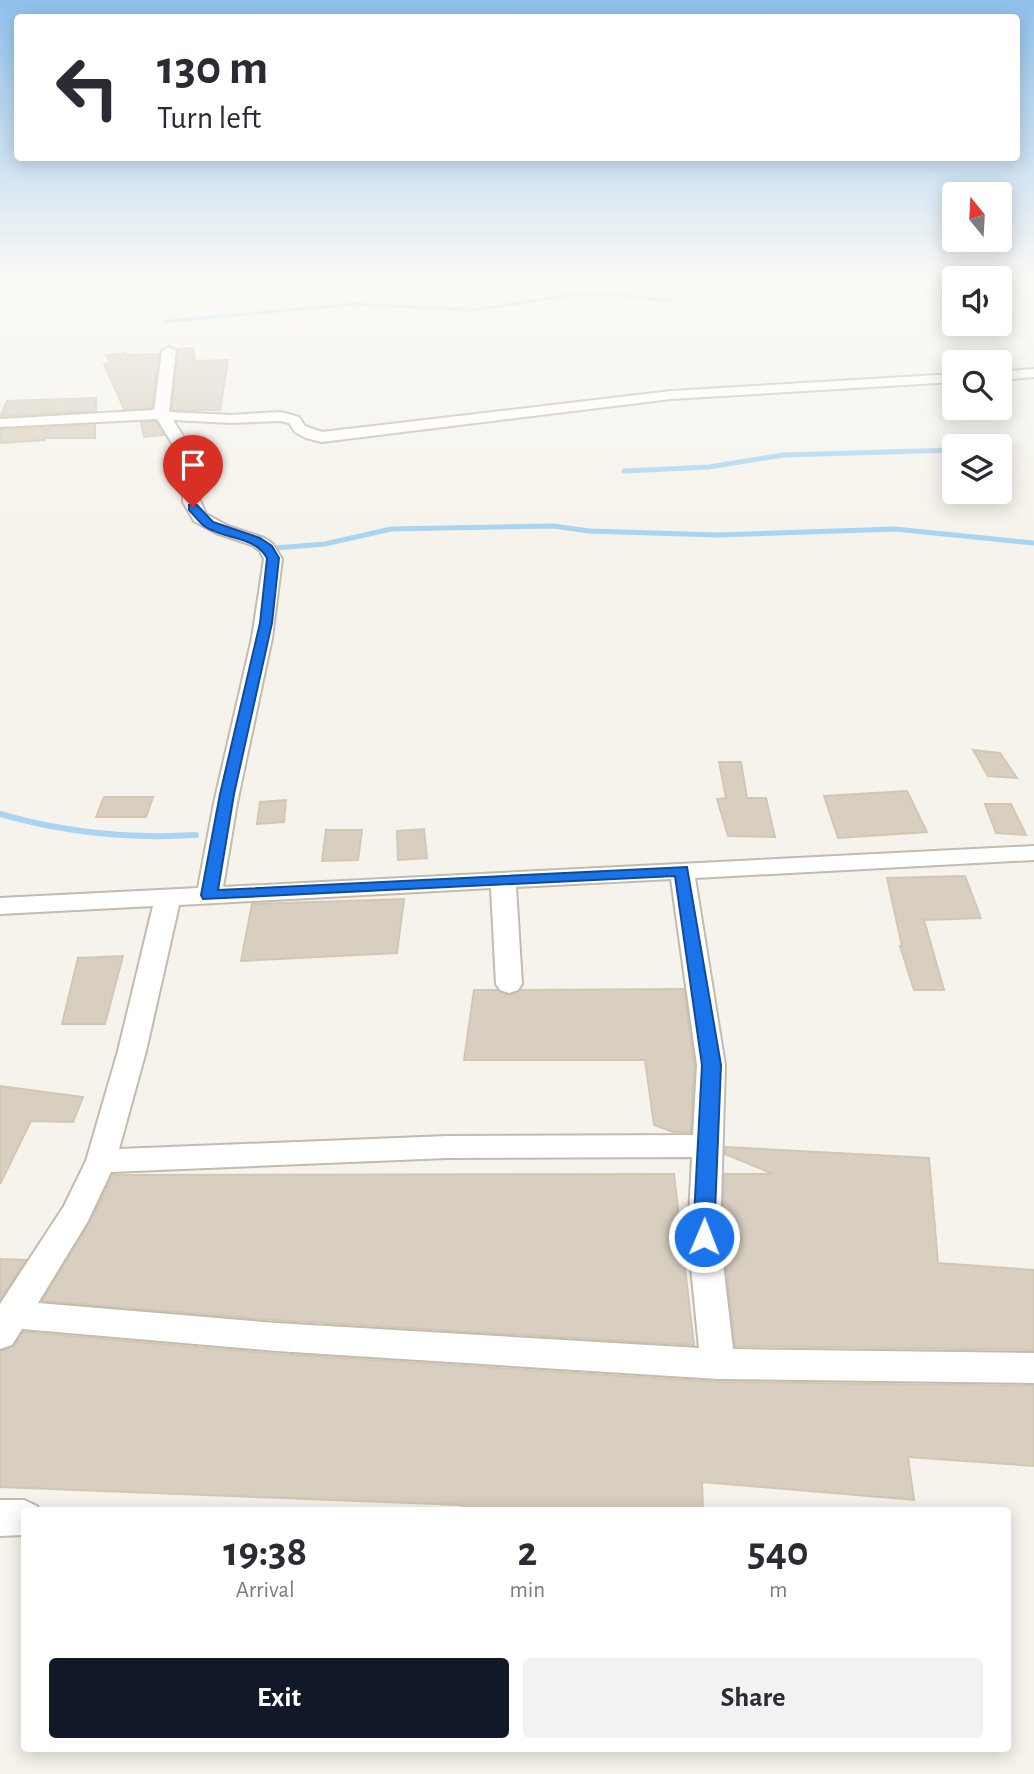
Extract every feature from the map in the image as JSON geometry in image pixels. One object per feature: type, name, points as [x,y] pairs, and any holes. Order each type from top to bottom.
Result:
[{"type":"street","points":[[168,362],[161,415],[191,461],[193,469],[189,496],[200,518],[224,531],[256,541],[268,548],[273,558],[266,623],[227,794],[209,895]]},
{"type":"street","points":[[1012,375],[1034,373]]},
{"type":"street","points":[[0,423],[161,415],[231,419],[281,416],[294,420],[300,429],[311,435],[322,437],[671,395],[942,380]]},
{"type":"street","points":[[0,906],[1034,853]]},
{"type":"street","points":[[682,871],[711,1065],[704,1237],[718,1364]]},
{"type":"street","points":[[503,880],[509,984]]},
{"type":"street","points":[[6,1324],[77,1212],[101,1161],[132,1051],[168,897]]},
{"type":"street","points":[[101,1161],[447,1147],[706,1146]]},
{"type":"street","points":[[6,1324],[136,1328],[718,1364],[1034,1368]]},
{"type":"street","points":[[0,1518],[21,1518]]},
{"type":"building","points":[[158,362],[152,408],[124,409],[104,364]]},
{"type":"building","points":[[176,362],[228,362],[220,410],[172,410]]},
{"type":"building","points":[[96,398],[96,411],[0,416],[7,401]]},
{"type":"building","points":[[141,422],[156,422],[164,435],[144,437]]},
{"type":"building","points":[[95,425],[95,438],[45,438],[0,443],[0,430]]},
{"type":"building","points":[[973,750],[1000,753],[1017,778],[988,776]]},
{"type":"building","points":[[719,762],[741,762],[747,798],[766,798],[775,837],[728,836],[717,799],[726,798]]},
{"type":"building","points":[[907,791],[927,832],[838,838],[824,796]]},
{"type":"building","points":[[104,797],[153,797],[146,817],[96,817]]},
{"type":"building","points":[[286,800],[284,822],[257,824],[260,802]]},
{"type":"building","points":[[985,804],[1011,804],[1026,835],[996,833]]},
{"type":"building","points":[[424,829],[427,858],[398,860],[397,831]]},
{"type":"building","points":[[326,830],[362,830],[358,860],[322,861]]},
{"type":"building","points":[[965,876],[981,918],[924,920],[944,990],[914,990],[900,946],[887,878]]},
{"type":"building","points":[[404,899],[397,953],[241,961],[252,904]]},
{"type":"building","points":[[123,956],[105,1024],[62,1024],[78,958]]},
{"type":"building","points":[[684,989],[694,1065],[691,1132],[673,1132],[654,1125],[645,1060],[464,1060],[474,990],[497,990],[510,995],[521,990]]},
{"type":"building","points":[[0,1086],[83,1097],[73,1122],[31,1121],[0,1184]]},
{"type":"building","points":[[725,1147],[929,1158],[938,1263],[1034,1270],[1034,1350],[735,1346],[723,1237],[724,1174],[773,1174],[725,1154]]},
{"type":"building","points":[[674,1174],[694,1345],[276,1320],[42,1301],[90,1222],[113,1175]]},
{"type":"building","points":[[0,1259],[26,1260],[0,1299]]},
{"type":"building","points":[[23,1332],[276,1354],[718,1382],[1034,1386],[1034,1466],[908,1457],[914,1500],[702,1482],[703,1507],[462,1507],[0,1487],[0,1351],[14,1346]]},
{"type":"waterway","points":[[624,471],[709,467],[783,455],[942,450]]},
{"type":"waterway","points":[[275,548],[325,544],[391,529],[553,526],[589,531],[718,535],[895,529],[1034,543]]},
{"type":"waterway","points":[[0,814],[49,826],[97,833],[196,835]]},
{"type":"route","points":[[193,507],[200,518],[209,524],[268,548],[273,558],[266,623],[227,794],[209,895],[682,871],[711,1065],[704,1237]]}]
